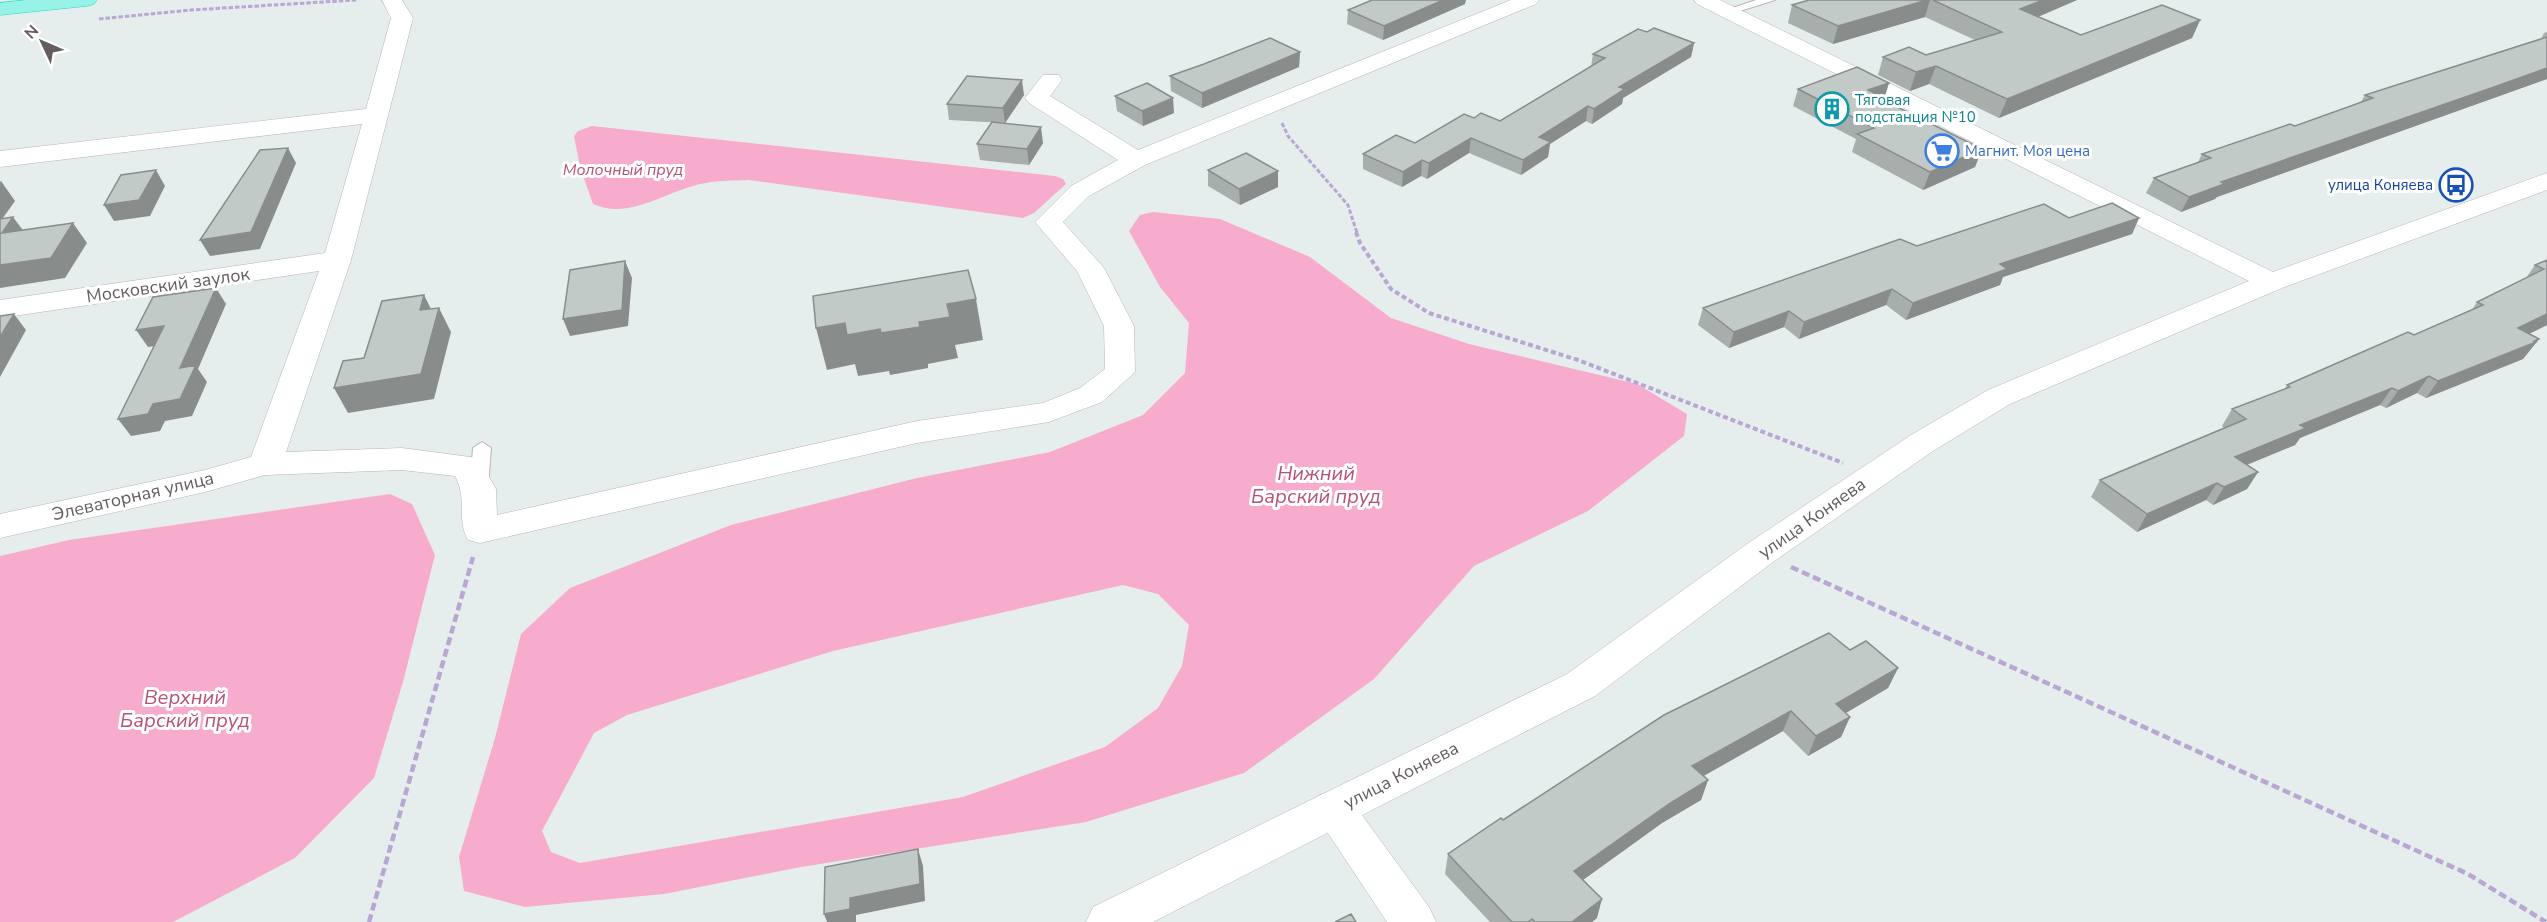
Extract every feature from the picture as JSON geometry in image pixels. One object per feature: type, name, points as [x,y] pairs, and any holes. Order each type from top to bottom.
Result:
[{"type":"highway","points":[[0,9],[88,10]]},
{"type":"street","points":[[265,464],[337,260],[402,18],[392,0]]},
{"type":"street","points":[[479,489],[480,531],[905,435],[1048,412],[1091,395],[1120,372],[1119,326],[1090,268],[1048,222],[1080,191],[1136,160],[1529,0]]},
{"type":"street","points":[[1704,0],[2272,282]]},
{"type":"street","points":[[1051,80],[1037,98],[1136,160]]},
{"type":"street","points":[[0,159],[203,133],[375,115]]},
{"type":"street","name":"улица Коняева","points":[[1109,922],[1581,685],[1760,553],[1922,442],[1999,398],[2272,282],[2547,181]]},
{"type":"street","name":"Московский заулок","points":[[0,309],[337,260]]},
{"type":"street","name":"Элеваторная улица","points":[[0,526],[205,481],[265,464],[402,459],[466,466],[479,489]]},
{"type":"street","points":[[1333,809],[1413,922]]},
{"type":"lane","points":[[1727,12],[1769,0]]},
{"type":"lane","points":[[1033,223],[1080,191]]},
{"type":"lane","points":[[479,489],[482,448]]},
{"type":"path","points":[[88,10],[191,10],[356,0]]},
{"type":"path","points":[[1274,104],[1288,136],[1348,205],[1360,243],[1391,289],[1429,313],[1578,360],[1874,475]]},
{"type":"path","points":[[369,922],[480,531]]},
{"type":"path","points":[[1760,553],[2468,874],[2546,922]]},
{"type":"water","name":"Молочный пруд","points":[[592,126],[1055,176],[1063,179],[1066,184],[1034,213],[1023,218],[749,180],[706,183],[635,206],[621,209],[607,208],[593,204],[580,167],[574,136],[578,131]]},
{"type":"water","name":"Нижний Барский пруд","points":[[1153,212],[1220,219],[1310,257],[1391,318],[1469,344],[1637,384],[1687,414],[1684,436],[1588,511],[1474,566],[1374,679],[1244,773],[1086,822],[801,867],[664,894],[525,907],[464,891],[459,857],[495,738],[521,634],[570,588],[731,525],[917,478],[1050,452],[1143,415],[1185,373],[1189,323],[1160,287],[1129,231],[1140,215]],"holes":[[[1123,585],[1158,594],[1189,625],[1182,666],[1158,708],[1105,747],[963,797],[580,863],[551,852],[542,831],[594,733],[627,715],[833,651]]]},
{"type":"water","name":"Верхний Барский пруд","points":[[390,494],[412,504],[435,555],[403,682],[374,778],[295,858],[173,922],[0,922],[0,556],[69,540]]},
{"type":"building","points":[[1372,0],[1443,0],[1384,26],[1348,10]]},
{"type":"building","points":[[1809,0],[1927,0],[1838,26],[1792,5]]},
{"type":"building","points":[[1933,0],[2043,0],[2020,9],[2081,35],[2162,5],[2200,20],[2007,99],[1936,66],[1916,72],[1883,57],[1909,47],[1926,55],[2002,32]]},
{"type":"building","points":[[1654,28],[1694,43],[1619,87],[1625,89],[1594,109],[1588,106],[1539,137],[1551,142],[1523,160],[1471,138],[1429,163],[1422,160],[1403,172],[1363,154],[1396,135],[1415,143],[1464,114],[1474,118],[1481,113],[1500,121],[1605,58],[1593,54],[1638,29],[1647,32]]},
{"type":"building","points":[[2547,37],[2547,68],[2221,182],[2224,184],[2189,197],[2154,178],[2211,158],[2202,154],[2290,124],[2295,126],[2373,98],[2365,95]]},
{"type":"building","points":[[1270,38],[1300,52],[1202,93],[1170,76],[1204,64]]},
{"type":"building","points":[[1857,67],[1889,83],[1868,90],[1876,94],[1873,95],[1982,149],[1930,172],[1857,134],[1874,128],[1798,89]]},
{"type":"building","points":[[967,76],[1022,80],[1003,108],[947,104]]},
{"type":"building","points":[[1147,83],[1173,98],[1142,111],[1115,96]]},
{"type":"building","points":[[992,122],[1041,127],[1027,149],[977,144]]},
{"type":"building","points":[[288,148],[251,232],[200,240],[260,150]]},
{"type":"building","points":[[1246,153],[1278,171],[1239,189],[1208,170]]},
{"type":"building","points":[[156,170],[139,200],[104,205],[121,175]]},
{"type":"building","points":[[2112,203],[2139,218],[2000,264],[2007,269],[1913,303],[1892,289],[1804,322],[1789,311],[1734,332],[1703,308],[1900,239],[1917,246],[2044,204],[2069,218]]},
{"type":"building","points":[[13,217],[2,233],[73,223],[51,258],[0,265],[0,219]]},
{"type":"building","points":[[2547,260],[2547,314],[2518,328],[2539,339],[2534,341],[2536,342],[2438,381],[2429,376],[2398,391],[2392,388],[2300,425],[2306,428],[2235,457],[2258,472],[2224,487],[2217,483],[2147,514],[2100,480],[2246,419],[2232,409],[2290,387],[2287,385],[2408,332],[2414,335],[2483,305],[2477,302],[2544,269],[2535,265]]},
{"type":"building","points":[[625,261],[622,310],[563,319],[570,270]]},
{"type":"building","points":[[968,270],[976,299],[947,304],[950,317],[919,322],[920,327],[881,333],[880,329],[847,335],[845,323],[816,328],[813,296]]},
{"type":"building","points":[[216,288],[180,368],[196,365],[180,399],[153,404],[148,414],[118,419],[164,326],[136,330],[153,297]]},
{"type":"building","points":[[424,295],[420,310],[439,308],[421,374],[334,388],[343,361],[364,358],[382,301]]},
{"type":"building","points":[[14,314],[0,337],[0,316]]},
{"type":"building","points":[[1829,633],[1850,650],[1866,641],[1898,668],[1836,704],[1850,717],[1816,736],[1791,711],[1692,766],[1708,780],[1669,804],[1574,871],[1602,899],[1572,922],[1535,922],[1532,919],[1528,922],[1512,922],[1448,854],[1664,715]]},
{"type":"building","points":[[918,849],[920,884],[850,898],[850,909],[824,914],[825,867]]},
{"type":"building","points":[[1351,914],[1356,922],[1335,922]]},
{"type":"place","name":"Тяговая подстанция №10","points":[[1832,109]]},
{"type":"place","name":"Магнит. Моя цена","points":[[1942,151]]},
{"type":"place","name":"улица Коняева","points":[[2456,185]]}]
